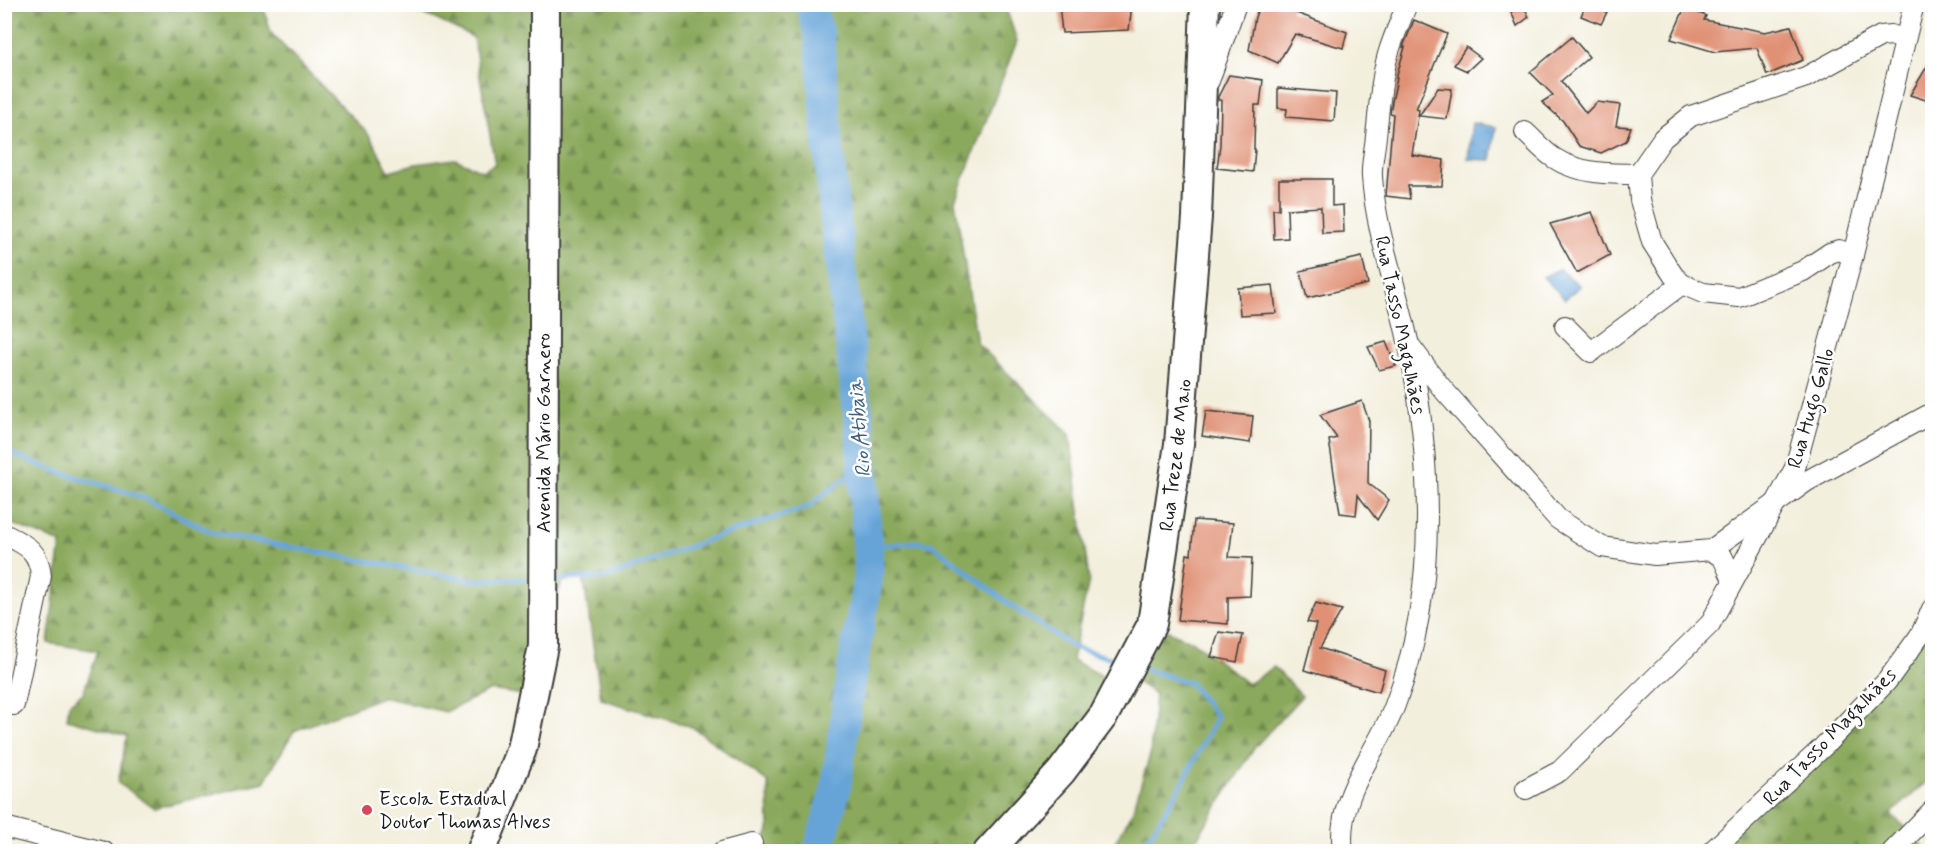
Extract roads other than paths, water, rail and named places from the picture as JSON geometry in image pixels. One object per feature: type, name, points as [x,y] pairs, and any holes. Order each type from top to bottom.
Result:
[{"type":"street","name":"Avenida Mário Garnero","points":[[481,852],[522,749],[543,646],[545,4]]},
{"type":"street","name":"Rua Treze de Maio","points":[[988,852],[1061,772],[1104,715],[1152,624],[1179,444],[1197,217],[1205,4]]},
{"type":"street","points":[[1201,104],[1236,4]]},
{"type":"street","name":"Rua Tasso Magalhães","points":[[1343,852],[1341,838],[1345,807],[1395,707],[1409,664],[1423,598],[1427,517],[1421,422],[1409,345],[1391,275],[1372,176],[1378,111],[1388,53],[1407,4]]},
{"type":"street","name":"Rua Hugo Gallo","points":[[1526,789],[1560,771],[1710,624],[1774,506],[1801,474],[1914,4]]},
{"type":"street","points":[[1852,255],[1839,250],[1830,253],[1803,271],[1739,297],[1703,293],[1682,284],[1673,275],[1652,242],[1640,200],[1638,174],[1663,138],[1691,116],[1806,78],[1881,36],[1891,35],[1905,40]]},
{"type":"street","points":[[1525,132],[1554,158],[1582,170],[1638,174]]},
{"type":"street","points":[[1565,326],[1591,352],[1682,284]]},
{"type":"street","points":[[1409,345],[1441,387],[1558,519],[1602,547],[1655,555],[1711,550],[1774,506]]},
{"type":"street","points":[[1801,474],[1932,413]]},
{"type":"street","points":[[4,534],[30,547],[40,563],[41,576],[14,705]]},
{"type":"street","points":[[1711,550],[1723,558],[1734,579]]},
{"type":"street","name":"Rua Tasso Magalhães","points":[[1711,852],[1823,747],[1887,681],[1921,634],[1932,609]]},
{"type":"street","points":[[1892,852],[1932,811]]},
{"type":"street","points":[[4,827],[104,852]]},
{"type":"street","points":[[722,852],[752,844]]},
{"type":"water","points":[[1472,123],[1496,127],[1491,160],[1468,159]]},
{"type":"water","points":[[1560,269],[1580,286],[1565,299],[1543,277]]},
{"type":"waterway","name":"Rio Atibaia","points":[[811,4],[819,35],[833,198],[861,438],[869,573],[850,681],[836,788],[818,852]]},
{"type":"waterway","points":[[4,451],[50,469],[145,498],[213,533],[471,580],[527,579]]},
{"type":"waterway","points":[[557,579],[605,578],[707,540],[808,507],[863,464]]},
{"type":"waterway","points":[[868,547],[916,542],[933,545],[1013,607],[1073,647],[1123,662]]},
{"type":"waterway","points":[[1138,667],[1190,683],[1217,717],[1183,782],[1140,852]]},
{"type":"place","name":"Escola Estadual Doutor Thomas Alves","points":[[367,810]]}]
